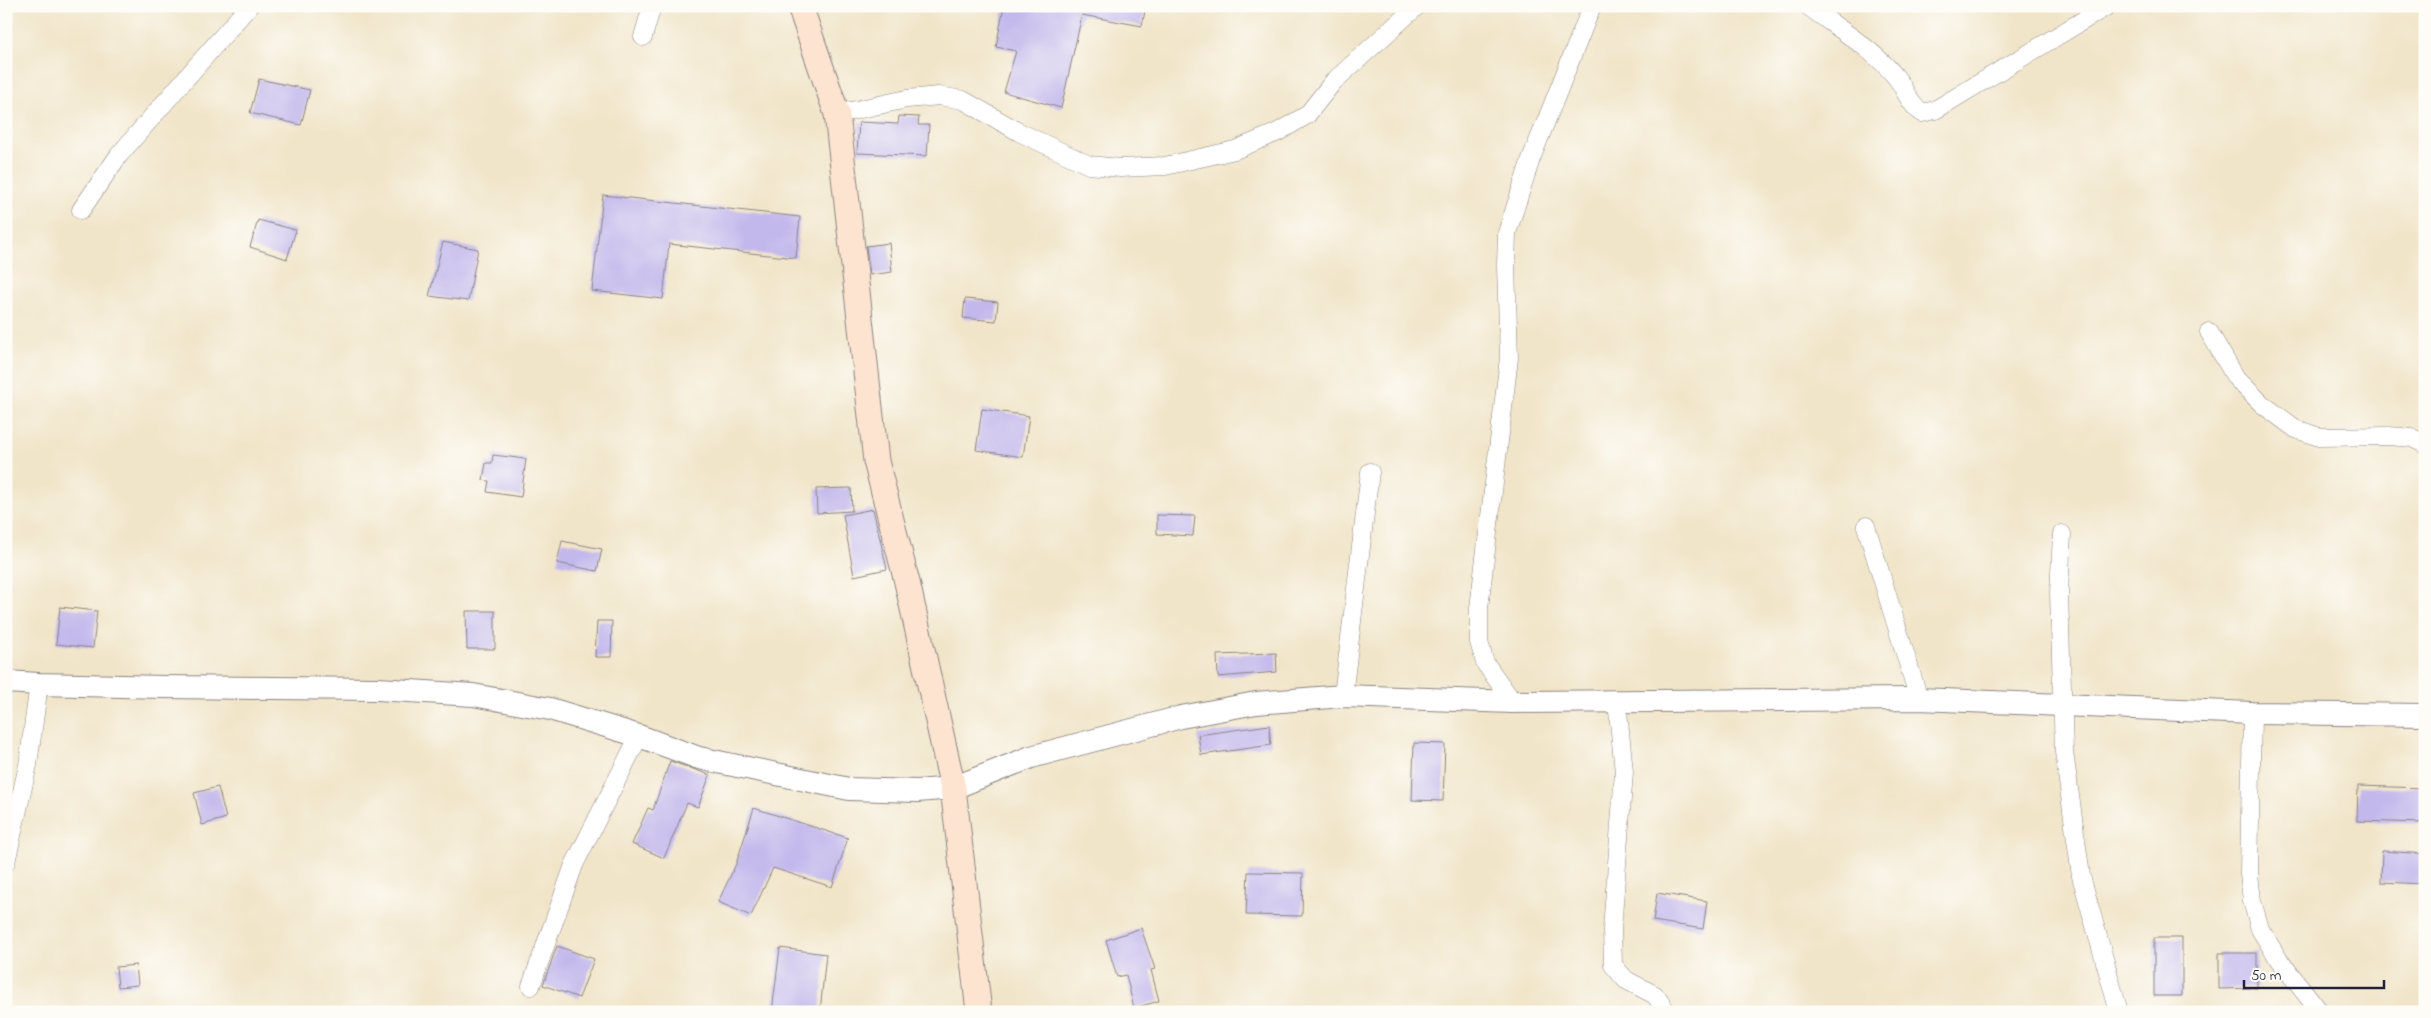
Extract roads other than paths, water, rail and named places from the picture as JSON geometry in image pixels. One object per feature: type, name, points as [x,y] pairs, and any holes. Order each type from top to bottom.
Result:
[{"type":"main road","points":[[800,6],[837,114],[876,461],[907,582],[953,788],[978,1012]]},
{"type":"street","points":[[81,210],[119,155],[249,6]]},
{"type":"street","points":[[643,38],[652,6]]},
{"type":"street","points":[[837,114],[907,99],[939,96],[963,100],[1018,132],[1089,165],[1120,168],[1165,166],[1235,150],[1278,132],[1307,115],[1333,82],[1417,6]]},
{"type":"street","points":[[1513,702],[1484,663],[1479,642],[1479,608],[1509,358],[1506,266],[1507,233],[1531,159],[1592,6]]},
{"type":"street","points":[[1808,6],[1876,57],[1896,77],[1911,105],[1922,113],[1935,110],[2107,6]]},
{"type":"street","points":[[2210,332],[2236,378],[2262,404],[2296,429],[2319,437],[2397,437],[2412,438],[2425,444]]},
{"type":"street","points":[[1343,696],[1370,472]]},
{"type":"street","points":[[1866,526],[1919,699]]},
{"type":"street","points":[[2062,534],[2059,593],[2061,706],[2064,752],[2081,876],[2119,1012]]},
{"type":"street","points":[[6,682],[369,688],[473,695],[550,709],[639,736],[698,758],[848,789],[917,791],[953,788],[1032,757],[1181,717],[1256,703],[1343,696],[1513,702],[1919,699],[2252,713],[2425,715]]},
{"type":"street","points":[[6,862],[28,766],[38,684]]},
{"type":"street","points":[[1617,701],[1624,772],[1612,929],[1613,965],[1626,980],[1655,995],[1667,1012]]},
{"type":"street","points":[[2252,713],[2249,874],[2252,901],[2260,929],[2278,960],[2320,1012]]},
{"type":"street","points":[[531,986],[574,865],[639,736]]}]
